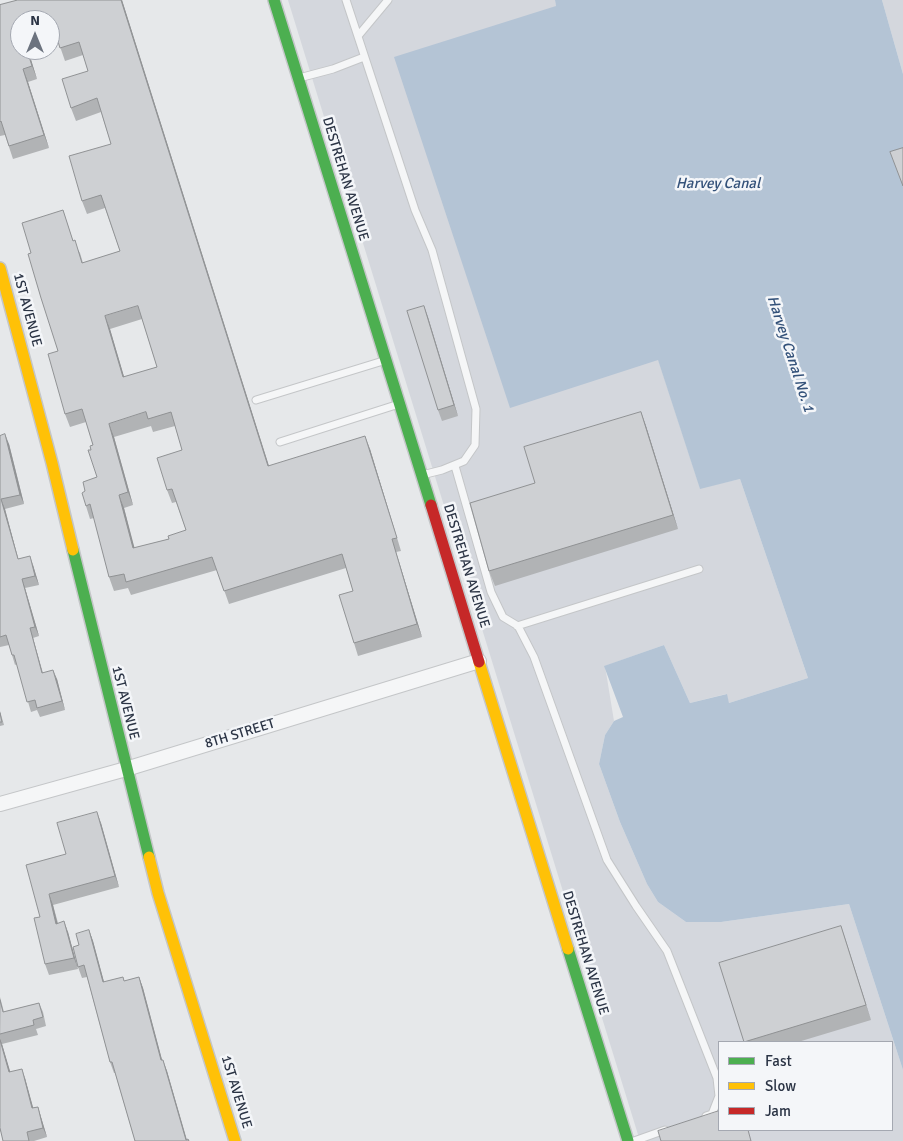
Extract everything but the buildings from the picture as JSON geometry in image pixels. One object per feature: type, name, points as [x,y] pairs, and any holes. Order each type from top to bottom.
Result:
[{"type":"main road","name":"DESTREHAN AVENUE","points":[[274,0],[628,1141]]},
{"type":"main road","name":"1ST AVENUE","points":[[0,268],[52,463],[158,893],[236,1141]]},
{"type":"street","name":"8TH STREET","points":[[0,804],[126,769],[480,661]]},
{"type":"lane","points":[[346,0],[415,210],[432,250],[476,409],[475,445],[464,461],[455,466],[422,475]]},
{"type":"lane","points":[[358,36],[388,0]]},
{"type":"lane","points":[[298,78],[333,69],[364,57]]},
{"type":"lane","points":[[256,400],[386,360]]},
{"type":"lane","points":[[280,442],[400,404]]},
{"type":"lane","points":[[455,466],[491,592],[503,617],[517,626],[534,657],[607,860],[667,951],[717,1078],[718,1087]]},
{"type":"lane","points":[[517,626],[700,569]]},
{"type":"lane","points":[[703,1118],[712,1114],[718,1099]]},
{"type":"lane","points":[[634,1141],[675,1127]]},
{"type":"shaded area","points":[[288,0],[555,0],[556,5],[510,407],[658,359],[700,488],[740,479],[808,678],[729,703],[726,694],[690,703],[664,645],[605,666],[614,721],[605,735],[599,764],[620,822],[647,884],[658,902],[686,922],[721,922],[849,904],[903,1070],[903,1141],[640,1141]]},
{"type":"shaded area","points":[[882,0],[903,0],[903,74]]},
{"type":"water","name":"Harvey Canal","points":[[555,0],[882,0],[903,74],[903,1070],[849,904],[721,922],[686,922],[658,902],[647,884],[620,822],[599,764],[605,735],[614,721],[623,717],[604,666],[664,645],[690,703],[727,694],[729,703],[808,678],[740,479],[700,489],[658,360],[510,408],[394,57],[556,6]]},
{"type":"traffic: fast","points":[[274,0],[431,505]]},
{"type":"traffic: fast","points":[[73,550],[149,857]]},
{"type":"traffic: fast","points":[[568,949],[628,1141]]},
{"type":"traffic: slow","points":[[0,268],[73,550]]},
{"type":"traffic: slow","points":[[479,662],[568,949]]},
{"type":"traffic: slow","points":[[149,857],[158,893],[235,1141]]},
{"type":"traffic: jam","points":[[431,505],[479,662]]},
{"type":"water label","name":"Harvey Canal No. 1","points":[[790,354]]}]
